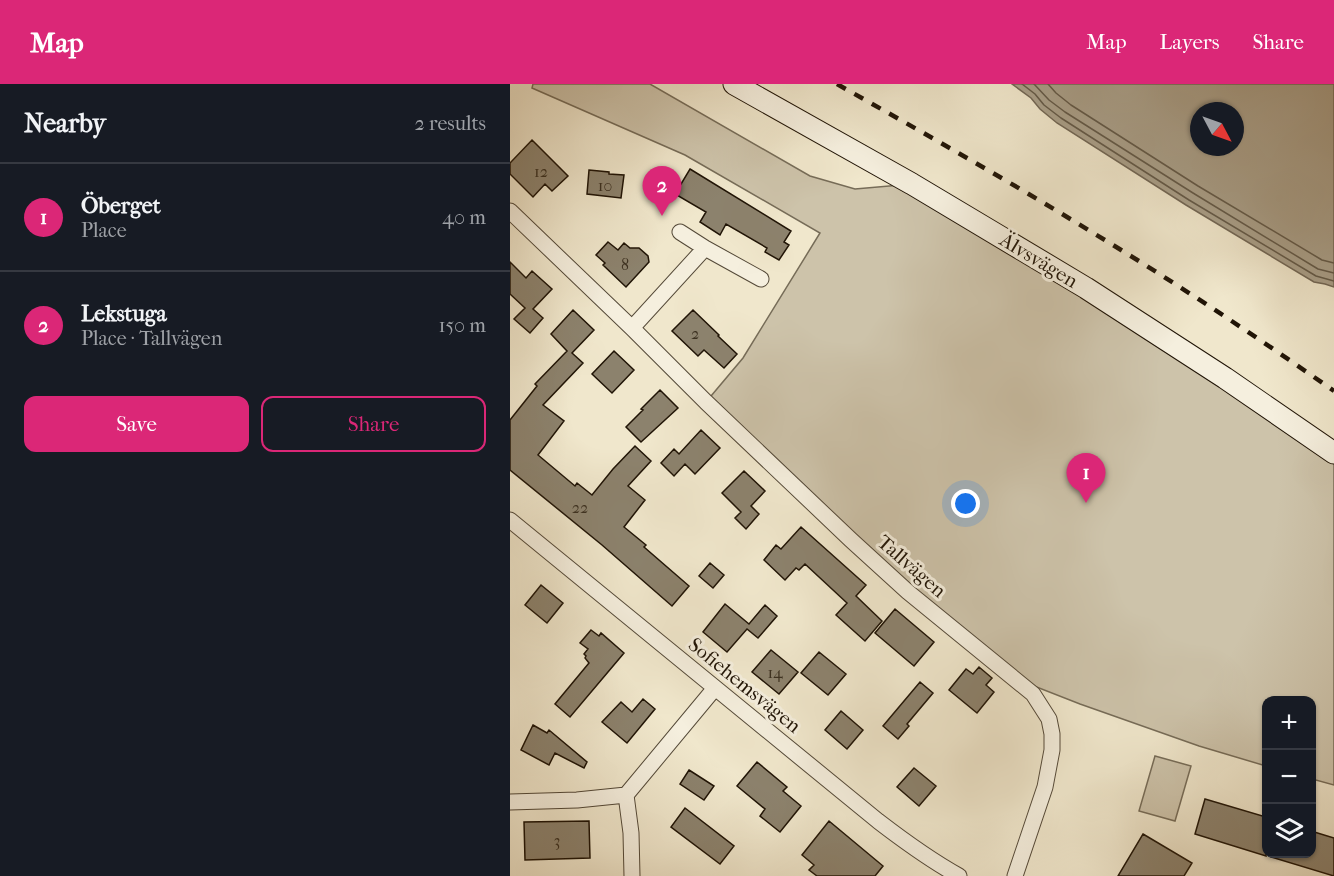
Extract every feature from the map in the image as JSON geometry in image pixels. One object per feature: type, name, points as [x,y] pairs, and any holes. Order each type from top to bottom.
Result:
[{"type":"main road","name":"Älvsvägen","points":[[734,84],[912,184],[1086,288],[1225,378],[1334,453]]},
{"type":"street","name":"Tallvägen","points":[[510,211],[851,540],[908,592],[1033,694],[1049,719],[1052,750],[1045,787],[1015,876]]},
{"type":"street","points":[[680,232],[760,279]]},
{"type":"street","points":[[632,328],[705,248]]},
{"type":"street","name":"Sofiehemsvägen","points":[[510,520],[901,839],[959,876]]},
{"type":"street","points":[[510,802],[576,800],[626,795],[715,688]]},
{"type":"street","points":[[626,795],[631,833],[632,876]]},
{"type":"shaded area","points":[[533,84],[650,84],[810,176],[855,189],[912,184],[1334,453],[1334,785],[1316,780],[1316,696],[1262,696],[1262,765],[1199,746],[1016,679],[706,402],[743,358],[820,233],[685,155],[532,88]]},
{"type":"shaded area","points":[[1155,756],[1191,766],[1175,821],[1139,811]]},
{"type":"water","points":[[1012,84],[1334,84],[1334,287],[1314,282],[1186,205],[1057,123],[1031,98]]},
{"type":"building","points":[[532,140],[568,176],[552,191],[545,184],[533,197],[510,174],[510,163]]},
{"type":"building","points":[[690,169],[791,231],[784,242],[789,245],[779,260],[765,252],[767,248],[726,224],[720,235],[700,222],[706,212],[675,194]]},
{"type":"building","points":[[589,170],[624,175],[621,198],[587,194]]},
{"type":"building","points":[[608,242],[618,250],[624,243],[630,248],[639,248],[648,256],[649,262],[626,287],[596,255]]},
{"type":"building","points":[[510,262],[526,278],[532,271],[552,289],[533,309],[543,318],[530,333],[514,319],[525,308],[510,294]]},
{"type":"building","points":[[573,310],[594,330],[572,353],[583,363],[543,405],[564,421],[538,455],[575,486],[577,483],[592,495],[635,446],[651,461],[628,486],[645,500],[624,527],[689,586],[672,606],[510,470],[510,420],[537,386],[535,384],[567,351],[551,334]]},
{"type":"building","points":[[693,310],[737,354],[724,368],[704,350],[698,356],[672,331]]},
{"type":"building","points":[[614,351],[634,370],[612,393],[592,374]]},
{"type":"building","points":[[660,390],[678,408],[641,442],[626,427]]},
{"type":"building","points":[[701,430],[720,448],[695,474],[685,464],[674,476],[661,463],[674,449],[679,454]]},
{"type":"building","points":[[744,471],[765,491],[751,506],[759,514],[746,529],[735,518],[741,512],[722,493]]},
{"type":"building","points":[[801,527],[866,585],[856,596],[882,621],[865,641],[836,615],[847,603],[805,564],[799,570],[796,568],[785,580],[764,560],[776,545],[781,549]]},
{"type":"building","points":[[710,563],[724,575],[713,588],[699,576]]},
{"type":"building","points":[[541,585],[563,603],[547,623],[525,605]]},
{"type":"building","points":[[725,604],[749,624],[765,605],[777,616],[758,638],[747,629],[727,652],[703,632]]},
{"type":"building","points":[[895,609],[934,642],[914,666],[875,633]]},
{"type":"building","points":[[591,630],[599,636],[601,633],[624,653],[570,717],[555,704],[589,663],[584,654],[588,649],[580,643]]},
{"type":"building","points":[[771,650],[798,672],[779,694],[752,672]]},
{"type":"building","points":[[819,652],[846,674],[828,695],[801,673]]},
{"type":"building","points":[[979,667],[992,678],[986,685],[994,692],[977,713],[949,690],[966,669],[973,674]]},
{"type":"building","points":[[920,682],[933,693],[907,724],[909,726],[898,739],[883,726]]},
{"type":"building","points":[[643,699],[655,709],[627,743],[602,722],[621,702],[632,712]]},
{"type":"building","points":[[841,711],[863,730],[847,749],[825,730]]},
{"type":"building","points":[[533,725],[547,733],[549,730],[587,762],[584,768],[555,753],[549,765],[521,750]]},
{"type":"building","points":[[757,762],[787,787],[783,791],[801,806],[780,832],[760,816],[765,809],[737,786]]},
{"type":"building","points":[[914,768],[936,786],[919,806],[897,787]]},
{"type":"building","points":[[689,770],[714,786],[704,800],[680,784]]},
{"type":"building","points":[[1205,799],[1262,816],[1262,855],[1195,834]]},
{"type":"building","points":[[685,808],[734,846],[720,864],[671,827]]},
{"type":"building","points":[[589,821],[590,858],[525,860],[524,822]]},
{"type":"building","points":[[829,821],[883,866],[875,876],[817,876],[809,870],[814,865],[802,855]]},
{"type":"building","points":[[1316,833],[1334,838],[1334,876],[1274,858],[1316,858]]},
{"type":"building","points":[[1143,834],[1192,863],[1184,876],[1118,876]]},
{"type":"railway","points":[[837,84],[1121,250],[1274,349],[1334,391]]},
{"type":"place","name":"Lekstuga","points":[[662,216]]},
{"type":"place","name":"Öberget","points":[[1086,503]]}]
